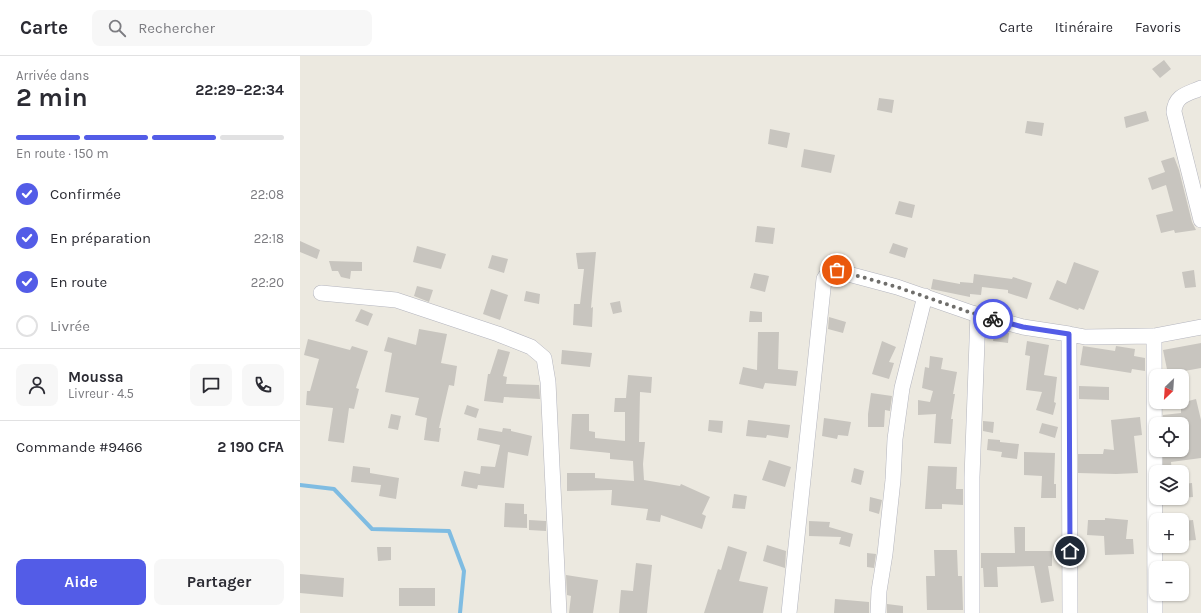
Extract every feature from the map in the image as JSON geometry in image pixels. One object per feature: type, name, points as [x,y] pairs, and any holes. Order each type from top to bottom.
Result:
[{"type":"street","points":[[1201,88],[1179,98],[1174,105],[1174,112],[1201,220]]},
{"type":"street","points":[[789,613],[824,279],[828,273],[837,270],[897,287],[978,314],[1023,327],[1085,337],[1154,336],[1201,327]]},
{"type":"street","points":[[321,293],[396,300],[498,334],[531,347],[544,358],[548,382],[559,613]]},
{"type":"street","points":[[878,613],[879,591],[885,554],[893,480],[895,439],[902,388],[925,296]]},
{"type":"street","points":[[972,613],[972,477],[978,314]]},
{"type":"street","points":[[1069,334],[1070,613]]},
{"type":"street","points":[[1154,336],[1155,613]]},
{"type":"building","points":[[1164,60],[1171,69],[1160,78],[1152,69]]},
{"type":"building","points":[[879,98],[894,100],[892,113],[877,110]]},
{"type":"building","points":[[1146,111],[1149,121],[1126,128],[1124,117]]},
{"type":"building","points":[[1027,121],[1044,123],[1042,136],[1025,133]]},
{"type":"building","points":[[770,129],[790,133],[787,148],[768,144]]},
{"type":"building","points":[[804,149],[835,155],[831,173],[801,167]]},
{"type":"building","points":[[1174,157],[1179,170],[1192,222],[1196,230],[1175,233],[1174,230],[1161,233],[1156,215],[1173,211],[1166,185],[1152,190],[1148,178],[1165,172],[1161,161]]},
{"type":"building","points":[[899,201],[915,205],[912,218],[895,214]]},
{"type":"building","points":[[757,226],[775,228],[773,244],[755,242]]},
{"type":"building","points":[[300,241],[320,250],[317,259],[300,252]]},
{"type":"building","points":[[893,243],[908,248],[905,258],[889,253]]},
{"type":"building","points":[[417,246],[446,254],[441,269],[413,262]]},
{"type":"building","points":[[596,252],[591,308],[593,307],[592,327],[573,325],[574,304],[580,304],[584,269],[578,269],[576,253]]},
{"type":"building","points":[[492,255],[508,259],[504,273],[488,268]]},
{"type":"building","points":[[329,261],[362,262],[362,271],[351,271],[350,279],[341,277],[338,271],[332,271]]},
{"type":"building","points":[[1074,262],[1099,271],[1084,310],[1079,308],[1078,310],[1049,299],[1057,280],[1066,284]]},
{"type":"building","points":[[1194,270],[1196,287],[1185,288],[1182,272]]},
{"type":"building","points":[[754,273],[769,276],[765,292],[750,288]]},
{"type":"building","points":[[974,274],[1012,279],[1013,277],[1032,283],[1027,299],[1008,293],[1008,290],[982,287],[981,295],[970,294],[970,297],[931,289],[933,279],[960,284],[960,282],[973,283]]},
{"type":"building","points":[[417,286],[433,290],[429,302],[414,296]]},
{"type":"building","points":[[491,289],[508,295],[500,320],[483,314]]},
{"type":"building","points":[[526,291],[540,294],[539,304],[524,301]]},
{"type":"building","points":[[620,301],[622,312],[613,314],[610,303]]},
{"type":"building","points":[[361,309],[373,314],[368,326],[355,321]]},
{"type":"building","points":[[750,311],[762,312],[762,322],[749,322]]},
{"type":"building","points":[[829,317],[846,322],[843,333],[828,329]]},
{"type":"building","points":[[419,329],[447,334],[441,363],[457,366],[454,386],[449,385],[439,428],[441,428],[439,442],[424,440],[427,418],[415,415],[419,398],[385,392],[392,353],[384,351],[388,337],[416,345]]},
{"type":"building","points":[[995,329],[1009,333],[1008,343],[993,341]]},
{"type":"building","points":[[758,332],[779,332],[778,369],[798,371],[796,386],[765,383],[763,389],[739,384],[743,367],[757,370]]},
{"type":"building","points":[[308,339],[350,350],[352,346],[368,351],[356,388],[359,389],[354,409],[349,408],[344,443],[328,441],[333,408],[306,405],[307,391],[310,391],[319,359],[304,355]]},
{"type":"building","points":[[882,341],[896,347],[889,362],[894,363],[889,379],[872,374]]},
{"type":"building","points":[[1027,341],[1049,345],[1044,375],[1057,377],[1054,402],[1056,403],[1053,415],[1036,410],[1042,392],[1026,390],[1030,356],[1025,355]]},
{"type":"building","points":[[1201,343],[1201,368],[1189,370],[1167,369],[1163,350]]},
{"type":"building","points":[[1083,346],[1115,351],[1116,346],[1135,349],[1134,356],[1145,358],[1145,371],[1132,369],[1131,373],[1080,365]]},
{"type":"building","points":[[498,349],[510,352],[503,376],[507,377],[506,384],[539,385],[540,399],[504,397],[503,403],[484,401],[488,374],[490,374]]},
{"type":"building","points":[[562,350],[592,353],[590,367],[561,364]]},
{"type":"building","points":[[930,356],[943,358],[941,369],[957,372],[953,394],[955,394],[951,419],[953,419],[951,444],[934,443],[936,414],[918,415],[918,400],[930,402],[933,391],[922,388],[925,367],[929,368]]},
{"type":"building","points":[[628,375],[652,377],[651,393],[640,392],[639,442],[645,442],[643,464],[644,480],[680,486],[681,484],[710,497],[702,514],[706,516],[702,529],[661,515],[660,522],[646,520],[648,509],[611,505],[612,490],[567,491],[567,473],[595,473],[595,478],[634,481],[633,461],[610,459],[610,453],[570,449],[572,414],[589,414],[589,431],[595,432],[595,438],[625,441],[625,412],[614,412],[615,398],[626,398]]},
{"type":"building","points":[[1079,386],[1109,387],[1109,400],[1079,399]]},
{"type":"building","points":[[871,393],[892,396],[890,411],[885,410],[884,427],[868,427]]},
{"type":"building","points":[[1196,399],[1201,420],[1201,458],[1171,462],[1171,465],[1163,465],[1163,457],[1189,457],[1189,417],[1163,417],[1163,415],[1181,413],[1181,409],[1189,409],[1189,401]]},
{"type":"building","points":[[467,405],[479,409],[476,418],[464,414]]},
{"type":"building","points":[[391,414],[401,416],[398,430],[388,428]]},
{"type":"building","points":[[1140,417],[1142,435],[1134,436],[1138,473],[1078,473],[1078,454],[1103,454],[1104,449],[1114,450],[1111,420]]},
{"type":"building","points":[[824,418],[851,422],[848,436],[838,435],[837,439],[822,436]]},
{"type":"building","points":[[709,420],[723,421],[722,433],[708,431]]},
{"type":"building","points":[[748,420],[790,425],[788,438],[767,435],[766,438],[746,436]]},
{"type":"building","points":[[983,421],[994,422],[993,433],[983,431]]},
{"type":"building","points":[[1042,423],[1058,427],[1055,438],[1039,433]]},
{"type":"building","points":[[479,428],[502,432],[503,428],[511,429],[511,431],[532,436],[528,456],[508,452],[504,488],[478,485],[477,489],[461,486],[464,471],[480,474],[481,466],[495,467],[500,445],[477,440]]},
{"type":"building","points":[[988,439],[1019,444],[1017,459],[1001,457],[1002,452],[987,450]]},
{"type":"building","points":[[1024,452],[1055,453],[1054,484],[1056,484],[1056,498],[1041,498],[1042,476],[1024,475]]},
{"type":"building","points":[[769,460],[791,467],[785,487],[762,480]]},
{"type":"building","points":[[353,466],[370,468],[370,473],[399,478],[396,499],[379,496],[381,485],[351,482]]},
{"type":"building","points":[[928,466],[957,467],[956,489],[963,489],[963,505],[942,504],[942,509],[925,509]]},
{"type":"building","points":[[854,468],[864,471],[861,485],[851,482]]},
{"type":"building","points":[[1189,483],[1192,483],[1193,497],[1189,497]]},
{"type":"building","points":[[734,494],[747,496],[745,509],[732,508]]},
{"type":"building","points":[[870,497],[882,500],[879,514],[869,511]]},
{"type":"building","points":[[505,503],[524,504],[524,514],[527,514],[527,528],[504,527]]},
{"type":"building","points":[[1105,518],[1128,520],[1126,539],[1133,539],[1134,554],[1105,555],[1104,536],[1087,535],[1088,520],[1105,520]]},
{"type":"building","points":[[529,520],[546,521],[546,531],[529,530]]},
{"type":"building","points":[[1189,520],[1193,520],[1196,540],[1189,540]]},
{"type":"building","points":[[809,521],[830,522],[829,527],[853,534],[850,547],[839,544],[841,537],[809,536]]},
{"type":"building","points":[[1014,527],[1025,527],[1025,551],[1052,551],[1052,566],[1048,566],[1054,601],[1041,603],[1034,566],[997,567],[998,587],[984,587],[983,568],[981,568],[981,553],[1015,553]]},
{"type":"building","points":[[767,545],[786,551],[785,568],[763,561]]},
{"type":"building","points":[[728,546],[747,552],[739,581],[768,587],[763,613],[704,613],[718,569],[721,570]]},
{"type":"building","points":[[377,547],[391,547],[391,560],[378,561]]},
{"type":"building","points":[[934,550],[957,550],[958,576],[962,576],[963,610],[927,610],[926,576],[935,576]]},
{"type":"building","points":[[867,553],[876,554],[874,568],[867,567]]},
{"type":"building","points":[[636,563],[652,565],[647,613],[619,613],[621,590],[633,591]]},
{"type":"building","points":[[300,574],[344,578],[343,597],[300,593]]},
{"type":"building","points":[[566,575],[598,580],[593,613],[569,613],[571,596],[567,595]]},
{"type":"building","points":[[399,588],[435,588],[435,606],[399,606]]},
{"type":"building","points":[[835,599],[869,602],[869,613],[834,613]]},
{"type":"building","points":[[887,604],[903,606],[903,613],[887,613]]},
{"type":"waterway","points":[[300,485],[334,489],[372,529],[449,531],[464,571],[460,613]]},
{"type":"way so far","points":[[837,270],[897,287],[993,319]]},
{"type":"route","points":[[993,319],[1023,327],[1069,334],[1070,551]]}]
